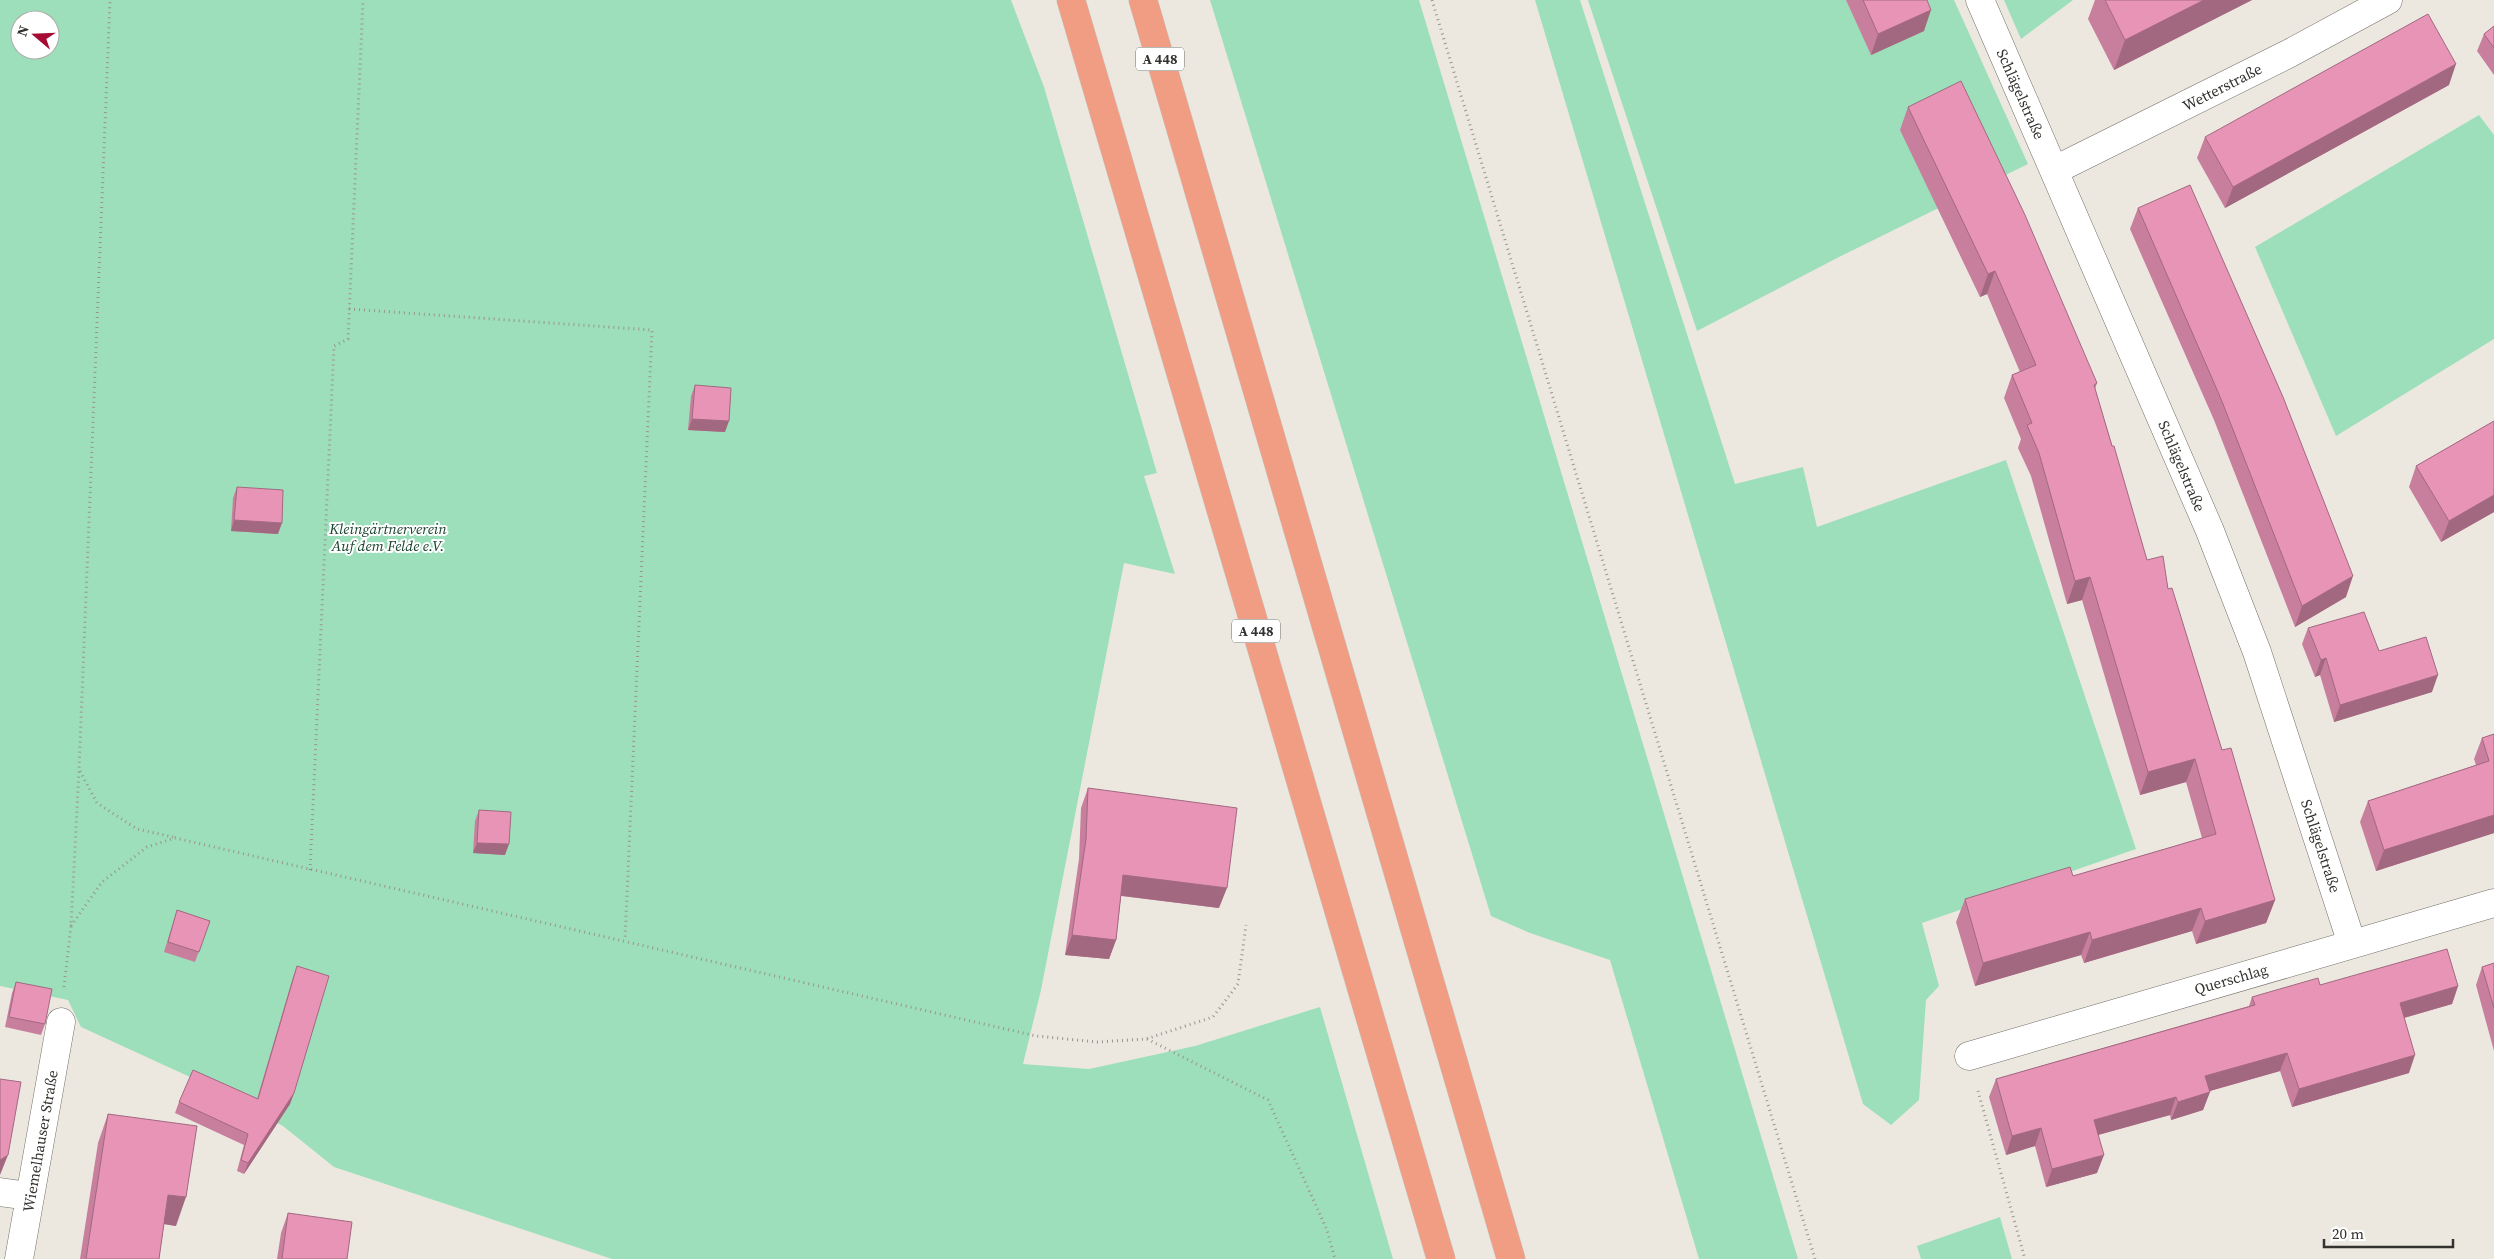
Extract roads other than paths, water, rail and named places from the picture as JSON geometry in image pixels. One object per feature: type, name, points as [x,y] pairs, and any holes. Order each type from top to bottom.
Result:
[{"type":"highway","name":"A 448","points":[[1143,0],[1511,1259]]},
{"type":"highway","points":[[1157,0],[1177,117]]},
{"type":"highway","name":"A 448","points":[[1071,1],[1441,1259]]},
{"type":"highway","points":[[1500,1220],[1516,1259]]},
{"type":"street","name":"Schlägelstraße","points":[[1980,0],[2210,531],[2257,652],[2352,944]]},
{"type":"street","name":"Wetterstraße","points":[[2055,170],[2290,53],[2388,0]]},
{"type":"street","name":"Querschlag","points":[[1969,1056],[2494,903]]},
{"type":"street","name":"Wiemelhauser Straße","points":[[19,1259],[29,1196],[45,1118],[60,1022]]},
{"type":"street","points":[[0,1192],[29,1196]]},
{"type":"park label","name":"Kleingärtnerverein Auf dem Felde e.V.","points":[[388,536]]}]
